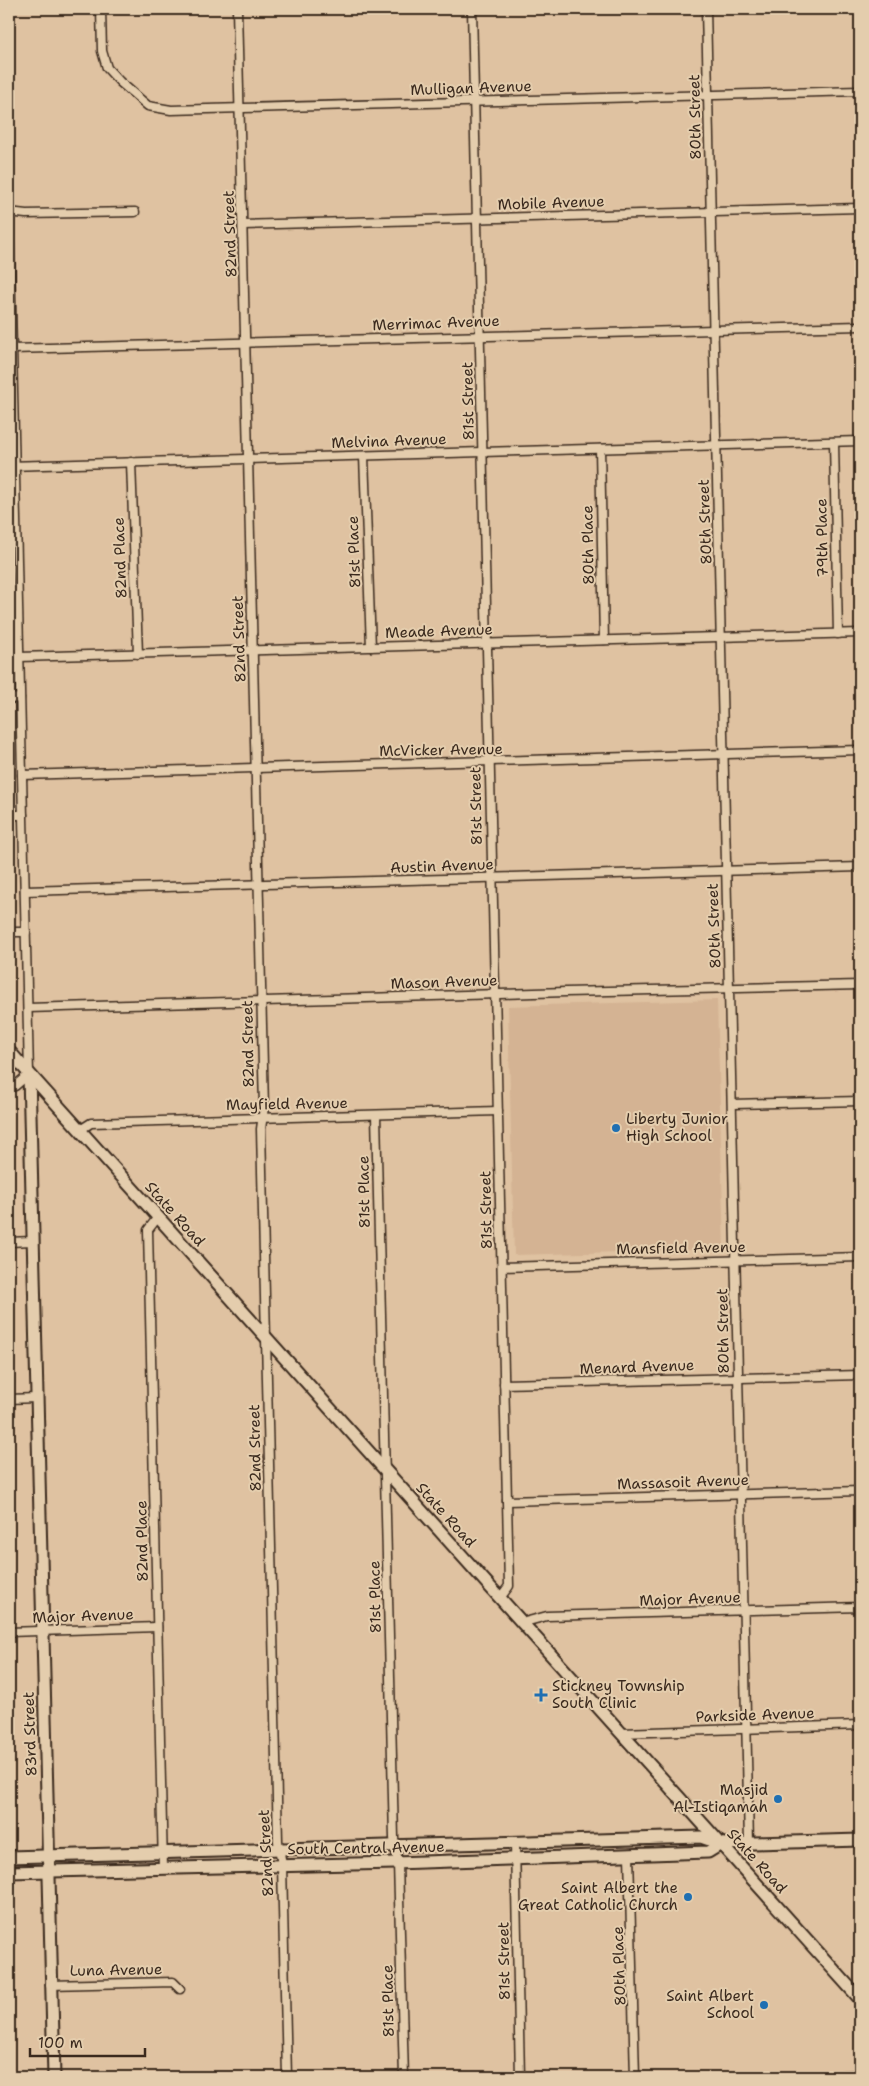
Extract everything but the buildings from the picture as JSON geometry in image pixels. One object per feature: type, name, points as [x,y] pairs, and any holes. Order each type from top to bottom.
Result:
[{"type":"street","name":"Mulligan Avenue","points":[[101,9],[102,51],[107,68],[116,79],[148,106],[155,109],[860,91]]},
{"type":"street","name":"82nd Street","points":[[237,9],[264,1107],[262,1118],[266,1336],[279,1850],[282,1865],[287,2077]]},
{"type":"street","name":"81st Street","points":[[472,9],[509,1586],[500,1598]]},
{"type":"street","name":"80th Street","points":[[706,9],[749,1843]]},
{"type":"street","name":"Mobile Avenue","points":[[243,225],[860,208]]},
{"type":"street","points":[[9,212],[135,212]]},
{"type":"street","name":"83rd Street","points":[[9,220],[12,466],[19,657],[49,1872],[50,1985],[54,2077]]},
{"type":"street","name":"Merrimac Avenue","points":[[12,349],[860,326]]},
{"type":"street","name":"Melvina Avenue","points":[[12,466],[860,441]]},
{"type":"street","name":"79th Place","points":[[834,442],[838,634]]},
{"type":"street","name":"80th Place","points":[[600,449],[604,640]]},
{"type":"street","name":"81st Place","points":[[364,456],[370,647]]},
{"type":"street","name":"82nd Place","points":[[131,462],[138,654]]},
{"type":"street","points":[[9,582],[17,582]]},
{"type":"street","name":"Meade Avenue","points":[[19,657],[860,633]]},
{"type":"street","points":[[9,699],[20,698]]},
{"type":"street","name":"McVicker Avenue","points":[[22,775],[860,750]]},
{"type":"street","points":[[9,815],[23,815]]},
{"type":"street","name":"Austin Avenue","points":[[25,891],[860,868]]},
{"type":"street","points":[[9,932],[26,932]]},
{"type":"street","name":"Mason Avenue","points":[[28,1008],[860,985]]},
{"type":"street","name":"State Road","points":[[9,1051],[860,1999]]},
{"type":"street","points":[[9,1086],[15,1086],[28,1074]]},
{"type":"street","points":[[733,1104],[860,1101]]},
{"type":"street","name":"Mayfield Avenue","points":[[80,1130],[91,1123],[498,1111]]},
{"type":"street","name":"81st Place","points":[[376,1115],[395,1847],[398,1863],[404,2077]]},
{"type":"street","name":"82nd Place","points":[[158,1217],[148,1230],[163,1868]]},
{"type":"street","points":[[9,1242],[32,1241]]},
{"type":"street","name":"Mansfield Avenue","points":[[502,1267],[860,1258]]},
{"type":"street","name":"Menard Avenue","points":[[504,1384],[860,1375]]},
{"type":"street","points":[[9,1399],[36,1398]]},
{"type":"street","name":"Massasoit Avenue","points":[[507,1501],[860,1491]]},
{"type":"street","name":"Major Avenue","points":[[521,1623],[547,1616],[860,1607]]},
{"type":"street","name":"Major Avenue","points":[[9,1632],[157,1627]]},
{"type":"street","name":"Parkside Avenue","points":[[621,1733],[860,1725]]},
{"type":"street","name":"South Central Avenue","points":[[9,1857],[515,1844],[701,1837],[721,1844],[860,1840]]},
{"type":"street","name":"81st Street","points":[[515,1844],[520,2077]]},
{"type":"street","name":"South Central Avenue","points":[[9,1872],[398,1863],[708,1852],[721,1844]]},
{"type":"street","name":"80th Place","points":[[629,1855],[635,2077]]},
{"type":"street","name":"Luna Avenue","points":[[50,1985],[173,1982],[180,1989]]},
{"type":"street","points":[[776,2077],[860,2075]]},
{"type":"shaded area","name":"Liberty Junior High School","points":[[717,1000],[724,1249],[514,1255],[508,1006]]},
{"type":"place","name":"Liberty Junior High School","points":[[616,1128]]},
{"type":"place","name":"Stickney Township South Clinic","points":[[541,1695]]},
{"type":"place","name":"Masjid Al-Istiqamah","points":[[778,1799]]},
{"type":"place","name":"Saint Albert the Great Catholic Church","points":[[688,1897]]},
{"type":"place","name":"Saint Albert School","points":[[764,2005]]}]
